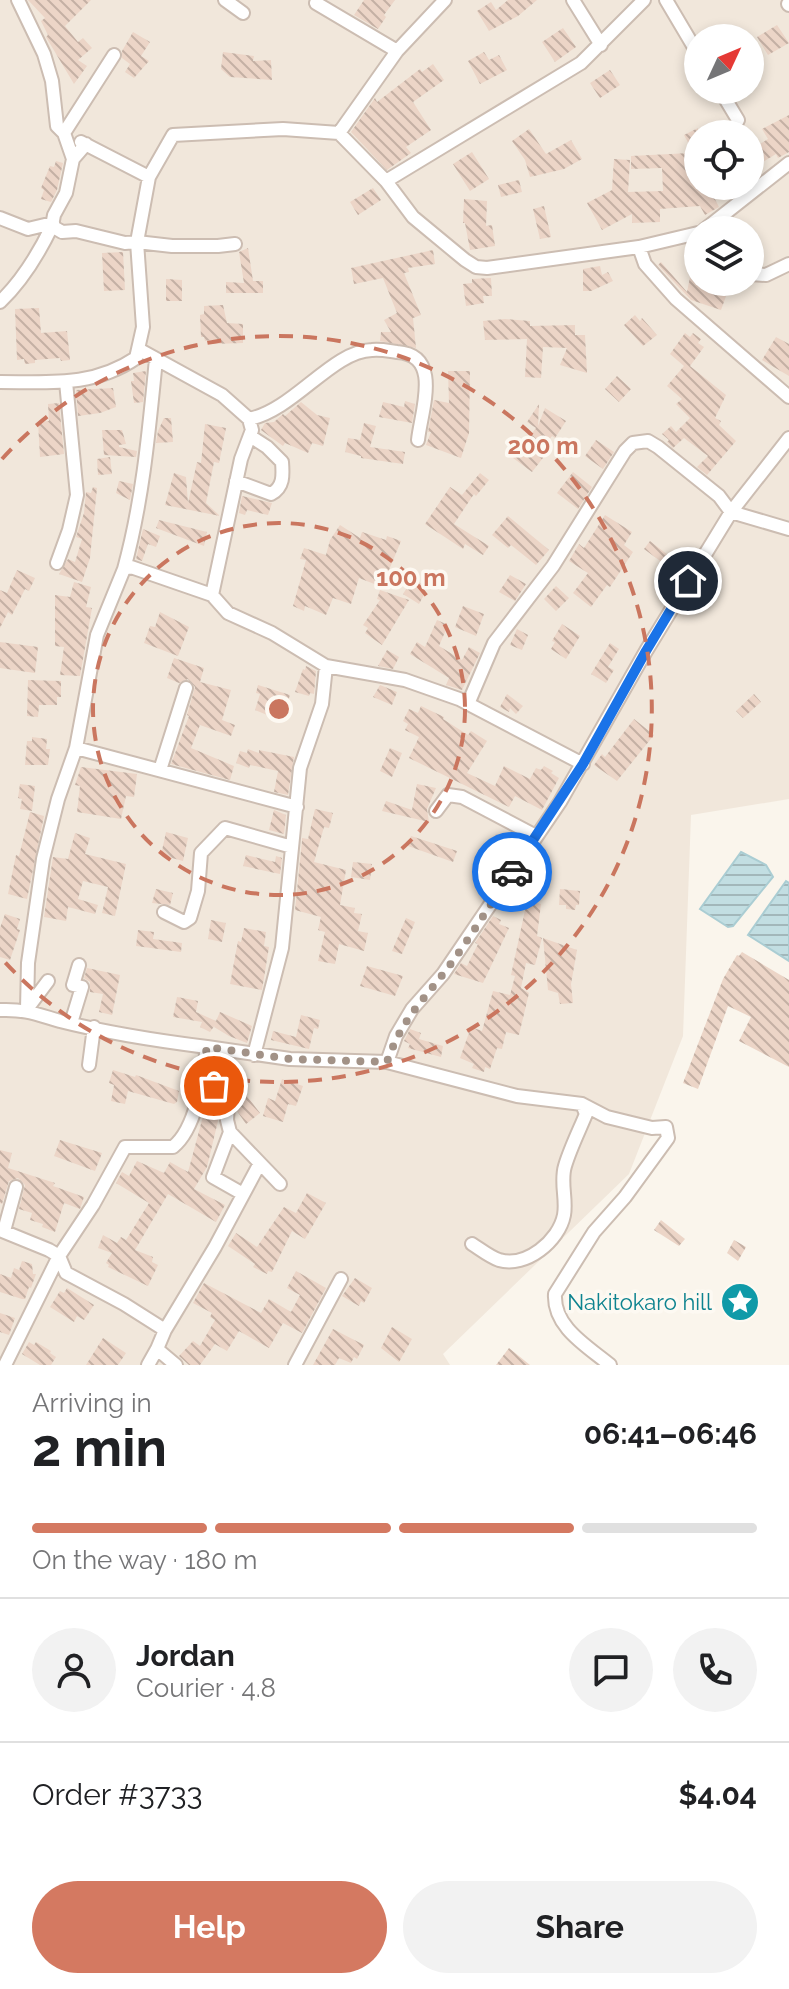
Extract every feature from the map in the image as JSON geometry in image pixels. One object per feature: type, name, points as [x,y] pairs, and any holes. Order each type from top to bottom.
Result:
[{"type":"street","points":[[18,0],[44,54],[52,81],[57,126],[64,133],[149,177]]},
{"type":"street","points":[[225,0],[243,13]]},
{"type":"street","points":[[339,133],[397,51],[443,0]]},
{"type":"street","points":[[573,0],[601,45]]},
{"type":"street","points":[[386,181],[581,63],[644,0]]},
{"type":"street","points":[[666,0],[684,30]]},
{"type":"street","points":[[316,3],[397,51]]},
{"type":"street","points":[[64,133],[114,55]]},
{"type":"street","points":[[728,104],[738,120]]},
{"type":"street","points":[[0,382],[66,382],[96,378],[120,369],[136,358],[143,327],[137,242],[149,177],[173,135],[283,129],[339,133],[386,181],[413,217],[476,267],[639,247],[684,236]]},
{"type":"street","points":[[64,133],[73,159]]},
{"type":"street","points":[[0,302],[41,250],[66,193],[73,159],[86,144]]},
{"type":"street","points":[[722,216],[789,163]]},
{"type":"street","points":[[0,218],[28,229],[53,224]]},
{"type":"street","points":[[53,224],[62,232],[76,231],[125,243],[172,246],[235,244]]},
{"type":"street","points":[[639,247],[645,264],[676,299],[789,397]]},
{"type":"street","points":[[764,275],[789,264]]},
{"type":"street","points":[[249,419],[264,416],[297,396],[349,356],[370,349],[404,352],[420,360],[425,370],[427,386],[418,440]]},
{"type":"street","points":[[140,350],[222,395],[249,419],[252,430],[236,481],[212,595]]},
{"type":"street","points":[[27,1009],[28,963],[43,859],[58,799],[76,748],[97,635],[124,569],[135,529],[146,469],[156,359]]},
{"type":"street","points":[[57,563],[77,495],[66,382]]},
{"type":"street","points":[[236,481],[271,494],[277,491],[283,478],[282,462],[250,436]]},
{"type":"street","points":[[387,1062],[396,1036],[412,1009],[443,974],[583,764],[646,651],[731,512],[789,438]]},
{"type":"street","points":[[468,704],[494,643],[553,566],[633,443],[648,441],[658,447],[719,496],[731,512],[789,529]]},
{"type":"street","points":[[124,569],[131,567],[212,595],[228,613],[272,633],[326,666],[405,680],[468,704],[583,764]]},
{"type":"street","points":[[254,1055],[282,948],[300,768],[322,704],[326,666]]},
{"type":"street","points":[[160,770],[186,688]]},
{"type":"street","points":[[76,748],[297,807]]},
{"type":"street","points":[[436,811],[448,795],[462,797],[536,836]]},
{"type":"street","points":[[164,912],[184,922],[190,918],[198,891],[201,853],[225,828],[292,847]]},
{"type":"street","points":[[71,1023],[82,987],[73,985],[79,965]]},
{"type":"street","points":[[27,1009],[48,981]]},
{"type":"street","points":[[0,1010],[27,1009],[71,1023],[151,1040],[254,1055],[387,1062],[517,1096],[582,1104],[607,1117],[652,1128],[666,1127],[668,1138],[625,1197],[594,1232],[555,1294],[554,1304],[565,1328],[610,1365]]},
{"type":"street","points":[[89,1065],[94,1027]]},
{"type":"street","points":[[5,1365],[59,1256],[93,1205],[125,1147],[173,1147],[183,1138],[192,1119],[207,1047]]},
{"type":"street","points":[[201,1079],[214,1086],[228,1105],[230,1132],[280,1184]]},
{"type":"street","points":[[472,1244],[498,1260],[513,1261],[536,1253],[553,1240],[563,1220],[566,1198],[563,1177],[586,1114],[582,1104]]},
{"type":"street","points":[[230,1132],[213,1177],[243,1194]]},
{"type":"street","points":[[148,1365],[260,1163]]},
{"type":"street","points":[[16,1187],[2,1231],[59,1256],[66,1273],[165,1330]]},
{"type":"street","points":[[295,1365],[341,1279]]},
{"type":"street","points":[[157,1349],[176,1365]]},
{"type":"shaded area","points":[[0,0],[789,0],[789,799],[691,815],[683,1036],[629,1174],[443,1354],[450,1365],[0,1365]]},
{"type":"water","points":[[741,852],[766,865],[773,877],[733,926],[728,927],[700,909]]},
{"type":"water","points":[[786,881],[789,883],[789,961],[748,935]]},
{"type":"building","points":[[28,0],[91,0],[65,26],[78,42],[83,38],[92,48],[78,60],[87,66],[74,84],[46,37],[48,35],[41,21],[45,18]]},
{"type":"building","points":[[364,0],[395,0],[378,29],[354,15]]},
{"type":"building","points":[[508,0],[537,0],[518,16],[489,31],[477,11],[491,2],[496,10]]},
{"type":"building","points":[[777,25],[789,43],[768,55],[764,48],[764,33]]},
{"type":"building","points":[[563,28],[576,47],[555,62],[542,42]]},
{"type":"building","points":[[133,32],[150,42],[141,56],[149,61],[134,78],[125,72],[130,64],[122,58],[122,51]]},
{"type":"building","points":[[223,52],[254,56],[253,61],[271,60],[272,80],[230,77],[221,69]]},
{"type":"building","points":[[484,52],[489,60],[499,55],[507,70],[480,84],[468,61]]},
{"type":"building","points":[[433,64],[444,80],[413,102],[431,130],[406,147],[411,153],[387,170],[351,132],[375,98],[377,102],[420,69],[422,72]]},
{"type":"building","points":[[610,70],[620,85],[600,98],[590,83]]},
{"type":"building","points":[[789,115],[789,152],[778,158],[776,154],[764,161],[764,141],[768,139],[764,128]]},
{"type":"building","points":[[529,129],[546,154],[571,140],[582,159],[564,169],[530,177],[525,160],[512,141]]},
{"type":"building","points":[[472,152],[489,179],[470,191],[453,164]]},
{"type":"building","points":[[684,153],[684,200],[715,200],[719,207],[705,215],[700,206],[660,209],[660,222],[632,223],[632,214],[602,230],[587,203],[612,190],[614,159],[630,160],[628,192],[663,191],[662,168],[631,169],[631,156]]},
{"type":"building","points":[[56,161],[63,163],[51,202],[41,199],[44,190],[41,188],[50,166],[54,167]]},
{"type":"building","points":[[519,180],[522,192],[501,197],[498,185]]},
{"type":"building","points":[[373,188],[381,200],[358,215],[350,202]]},
{"type":"building","points":[[464,199],[487,201],[486,226],[492,225],[495,246],[470,250],[463,223]]},
{"type":"building","points":[[544,206],[551,237],[540,239],[533,209]]},
{"type":"building","points":[[248,248],[253,281],[263,281],[263,293],[226,293],[226,282],[244,283],[239,252]]},
{"type":"building","points":[[433,250],[435,264],[408,268],[409,272],[404,273],[421,315],[413,318],[416,348],[380,341],[381,332],[391,332],[384,320],[397,313],[383,278],[354,284],[351,268]]},
{"type":"building","points":[[123,252],[125,290],[104,291],[102,253]]},
{"type":"building","points":[[661,262],[684,289],[684,293],[658,265]]},
{"type":"building","points":[[600,266],[602,275],[608,272],[613,281],[591,291],[583,291],[583,269]]},
{"type":"building","points":[[491,278],[492,296],[483,296],[484,303],[466,306],[463,284],[472,283],[472,279]]},
{"type":"building","points":[[166,279],[182,280],[182,301],[166,301]]},
{"type":"building","points":[[687,296],[726,296],[721,310]]},
{"type":"building","points":[[223,305],[227,323],[243,324],[243,343],[213,344],[213,340],[205,341],[201,337],[200,315],[204,314],[204,306]]},
{"type":"building","points":[[39,308],[41,333],[67,331],[70,360],[35,360],[35,363],[25,364],[24,359],[17,360],[15,309]]},
{"type":"building","points":[[635,315],[640,321],[642,318],[657,335],[643,346],[624,325]]},
{"type":"building","points":[[483,321],[530,321],[530,326],[575,325],[575,335],[585,335],[587,373],[560,365],[567,348],[543,347],[541,378],[525,377],[527,339],[485,340]]},
{"type":"building","points":[[685,333],[690,337],[693,333],[701,339],[698,343],[704,347],[690,366],[726,395],[715,418],[721,421],[719,425],[736,441],[707,475],[697,467],[708,456],[684,438],[673,448],[662,434],[671,426],[676,432],[690,418],[676,404],[682,399],[667,386],[684,366],[670,354]]},
{"type":"building","points":[[776,337],[789,344],[789,376],[762,360]]},
{"type":"building","points":[[146,371],[143,402],[134,403],[133,373]]},
{"type":"building","points":[[448,371],[470,371],[469,433],[461,458],[426,445],[431,432],[428,432],[434,400],[449,403]]},
{"type":"building","points":[[617,376],[631,389],[619,402],[605,389]]},
{"type":"building","points":[[113,388],[116,407],[78,416],[76,390]]},
{"type":"building","points":[[405,401],[415,404],[412,423],[379,417],[383,402],[404,407]]},
{"type":"building","points":[[301,402],[317,415],[330,418],[323,446],[312,443],[308,453],[285,443],[283,446],[261,430],[265,423],[274,422],[283,414],[285,416]]},
{"type":"building","points":[[59,403],[64,454],[40,457],[38,422],[49,421],[48,404]]},
{"type":"building","points":[[539,404],[538,426],[545,408],[566,421],[542,450],[546,454],[532,472],[513,458],[536,428],[527,422]]},
{"type":"building","points":[[164,418],[171,418],[173,442],[156,443],[158,431]]},
{"type":"building","points":[[364,423],[376,426],[370,447],[405,452],[403,464],[361,458],[345,452],[348,438],[360,440]]},
{"type":"building","points":[[205,424],[226,428],[219,463],[214,462],[206,503],[220,516],[165,505],[174,473],[186,477],[188,503],[197,462],[201,463]]},
{"type":"building","points":[[102,430],[122,430],[126,444],[119,447],[137,451],[136,457],[104,455]]},
{"type":"building","points":[[596,440],[614,452],[603,469],[585,456]]},
{"type":"building","points":[[110,457],[112,474],[98,475],[97,459]]},
{"type":"building","points":[[573,472],[592,487],[578,509],[557,493]]},
{"type":"building","points":[[480,473],[489,480],[476,496],[474,494],[454,524],[489,546],[483,555],[465,544],[463,549],[425,524],[450,487],[462,495]]},
{"type":"building","points":[[119,481],[133,484],[130,500],[116,493]]},
{"type":"building","points":[[93,487],[97,488],[90,558],[82,582],[59,574],[68,559],[75,562],[82,539],[76,537],[84,513],[86,492],[91,493]]},
{"type":"building","points":[[242,496],[272,503],[268,515],[247,510],[245,515],[239,513]]},
{"type":"building","points":[[605,515],[632,532],[624,545],[633,552],[610,587],[607,585],[591,607],[573,593],[588,573],[569,561],[579,544],[584,548]]},
{"type":"building","points":[[508,516],[549,550],[536,565],[511,545],[508,548],[492,535]]},
{"type":"building","points":[[159,520],[207,532],[204,546],[156,528]]},
{"type":"building","points":[[340,525],[360,538],[362,532],[401,541],[382,587],[359,578],[351,604],[333,598],[326,615],[305,606],[304,611],[293,606],[306,560],[300,559],[304,548],[326,555],[330,540]]},
{"type":"building","points":[[143,529],[160,536],[156,547],[148,544],[142,561],[136,559]]},
{"type":"building","points":[[650,541],[686,569],[671,588],[658,576],[667,566],[644,549]]},
{"type":"building","points":[[17,570],[35,578],[29,591],[25,589],[12,615],[8,612],[0,628],[0,590],[7,593]]},
{"type":"building","points":[[510,575],[526,584],[515,601],[499,592]]},
{"type":"building","points":[[413,578],[425,586],[419,604],[403,594]]},
{"type":"building","points":[[74,582],[91,587],[86,607],[92,608],[80,676],[60,675],[64,647],[55,646],[55,595],[70,597]]},
{"type":"building","points":[[556,586],[569,598],[556,611],[544,599]]},
{"type":"building","points":[[380,590],[409,600],[382,645],[365,633],[368,628],[363,625],[380,600],[377,599]]},
{"type":"building","points":[[463,606],[484,614],[476,636],[455,627]]},
{"type":"building","points":[[160,612],[189,627],[178,656],[144,643],[150,626],[155,627]]},
{"type":"building","points":[[437,620],[448,625],[439,646],[462,660],[469,647],[480,653],[462,690],[446,685],[449,678],[410,654],[417,642],[425,647]]},
{"type":"building","points":[[562,624],[580,636],[566,659],[551,649]]},
{"type":"building","points":[[517,629],[528,635],[522,650],[510,645]]},
{"type":"building","points":[[0,642],[38,647],[35,673],[0,668]]},
{"type":"building","points":[[610,643],[619,649],[608,667],[614,670],[606,683],[591,674]]},
{"type":"building","points":[[387,650],[399,657],[393,669],[378,666]]},
{"type":"building","points":[[174,658],[204,668],[200,682],[231,690],[222,720],[235,725],[231,736],[200,725],[191,748],[234,766],[230,780],[171,764],[189,716],[195,687],[188,679],[179,683],[167,678]]},
{"type":"building","points":[[306,666],[316,671],[314,694],[310,693],[309,696],[295,692]]},
{"type":"building","points":[[28,680],[61,681],[61,697],[57,697],[57,705],[39,705],[38,717],[27,716]]},
{"type":"building","points":[[258,685],[290,695],[287,704],[278,701],[272,717],[255,710],[260,694],[256,693]]},
{"type":"building","points":[[380,685],[397,692],[392,705],[373,697]]},
{"type":"building","points":[[507,694],[523,706],[516,714],[510,708],[509,712],[500,707]]},
{"type":"building","points":[[754,694],[761,702],[743,718],[736,711]]},
{"type":"building","points":[[421,706],[444,717],[468,735],[471,731],[487,741],[467,773],[495,786],[504,766],[530,779],[536,768],[541,770],[544,766],[553,771],[551,773],[559,778],[542,810],[515,796],[509,807],[409,758],[419,737],[405,730],[408,724],[403,721],[409,709],[418,713]]},
{"type":"building","points":[[634,719],[654,735],[617,781],[594,765],[602,754],[605,757]]},
{"type":"building","points":[[32,737],[47,739],[46,749],[50,749],[48,765],[25,765],[27,741],[32,741]]},
{"type":"building","points":[[390,748],[402,753],[392,777],[380,771]]},
{"type":"building","points":[[248,749],[294,757],[288,795],[274,792],[278,771],[250,765],[249,768],[236,763],[240,751],[247,753]]},
{"type":"building","points":[[81,767],[137,774],[134,797],[126,796],[121,819],[77,812],[80,786],[75,785]]},
{"type":"building","points":[[20,784],[35,786],[32,811],[20,809]]},
{"type":"building","points":[[417,784],[436,788],[427,809],[429,822],[382,811],[386,801],[412,810]]},
{"type":"building","points":[[315,809],[333,813],[329,828],[324,827],[314,862],[346,870],[340,905],[355,908],[354,913],[362,914],[358,931],[368,933],[364,951],[339,944],[335,964],[318,961],[325,932],[318,930],[321,917],[295,910],[302,838],[308,839]]},
{"type":"building","points":[[274,810],[286,815],[284,834],[269,830]]},
{"type":"building","points":[[30,812],[44,816],[27,899],[8,894]]},
{"type":"building","points":[[166,832],[188,838],[183,861],[161,855]]},
{"type":"building","points":[[75,833],[90,838],[85,854],[126,864],[115,916],[102,913],[108,887],[83,881],[78,899],[98,905],[95,914],[68,907],[66,921],[44,917],[53,857],[68,859]]},
{"type":"building","points":[[496,834],[510,842],[500,861],[486,853]]},
{"type":"building","points":[[411,836],[457,851],[453,862],[408,846]]},
{"type":"building","points":[[246,855],[275,862],[276,856],[282,858],[280,874],[243,866]]},
{"type":"building","points":[[353,862],[372,864],[370,880],[351,877]]},
{"type":"building","points":[[156,889],[173,893],[170,905],[152,903]]},
{"type":"building","points":[[560,889],[580,891],[579,905],[575,910],[559,905]]},
{"type":"building","points":[[527,901],[541,904],[537,936],[542,938],[535,965],[526,963],[521,988],[529,993],[519,1035],[506,1032],[502,1049],[497,1048],[490,1069],[485,1067],[484,1072],[472,1068],[474,1064],[460,1058],[471,1027],[482,1031],[493,991],[510,995],[515,976],[511,975]]},
{"type":"building","points":[[5,914],[20,919],[17,929],[20,930],[10,960],[0,957],[0,928]]},
{"type":"building","points":[[493,916],[501,920],[499,924],[509,928],[483,983],[454,974],[461,963],[467,966],[478,944],[475,943]]},
{"type":"building","points":[[406,918],[415,922],[402,954],[392,951]]},
{"type":"building","points":[[211,920],[226,923],[222,942],[208,939]]},
{"type":"building","points":[[244,928],[266,932],[264,946],[269,947],[262,990],[230,984],[238,941],[241,942]]},
{"type":"building","points":[[138,930],[154,932],[153,939],[182,943],[181,952],[136,946]]},
{"type":"building","points":[[543,938],[577,950],[571,984],[573,1003],[560,1004],[558,993],[548,990]]},
{"type":"building","points":[[742,952],[789,980],[789,1067],[739,1041],[751,1017],[728,1006],[698,1089],[683,1083],[723,979]]},
{"type":"building","points":[[367,966],[403,976],[395,996],[360,986]]},
{"type":"building","points":[[87,968],[120,975],[112,1015],[99,1012],[103,994],[90,992],[90,982],[84,978]]},
{"type":"building","points":[[177,997],[198,1001],[196,1012],[216,1021],[220,1012],[252,1026],[247,1043],[229,1036],[215,1025],[210,1032],[200,1027],[202,1022],[173,1017]]},
{"type":"building","points":[[301,1015],[320,1020],[318,1029],[314,1028],[309,1049],[271,1040],[273,1031],[296,1037]]},
{"type":"building","points":[[410,1029],[421,1033],[419,1039],[443,1046],[441,1057],[408,1048],[410,1044],[404,1041]]},
{"type":"building","points":[[223,1065],[260,1113],[246,1124],[237,1111],[235,1100],[221,1080],[212,1075]]},
{"type":"building","points":[[113,1070],[179,1091],[177,1102],[174,1104],[128,1091],[125,1104],[111,1101],[114,1085],[109,1083]]},
{"type":"building","points":[[282,1079],[303,1086],[296,1106],[288,1104],[283,1122],[263,1116],[268,1098],[275,1101]]},
{"type":"building","points":[[209,1094],[219,1108],[218,1121],[207,1167],[194,1189],[225,1205],[216,1222],[168,1194],[135,1250],[153,1257],[152,1262],[158,1265],[148,1286],[108,1267],[106,1263],[112,1253],[98,1248],[103,1235],[117,1243],[121,1237],[126,1240],[149,1203],[116,1183],[122,1172],[129,1176],[137,1161],[164,1173],[170,1162],[188,1172]]},
{"type":"building","points":[[60,1140],[102,1153],[95,1171],[54,1156]]},
{"type":"building","points":[[0,1150],[12,1153],[8,1168],[55,1183],[53,1186],[84,1197],[80,1209],[64,1203],[55,1232],[42,1227],[43,1224],[30,1220],[32,1213],[19,1209],[25,1185],[18,1178],[9,1181],[0,1203]]},
{"type":"building","points":[[307,1193],[326,1203],[305,1239],[292,1231],[272,1272],[268,1271],[267,1274],[253,1267],[255,1264],[228,1246],[236,1233],[257,1247],[284,1207],[296,1213]]},
{"type":"building","points":[[661,1220],[685,1239],[679,1246],[654,1230]]},
{"type":"building","points":[[734,1240],[746,1247],[738,1261],[727,1253]]},
{"type":"building","points":[[22,1261],[32,1264],[33,1274],[36,1274],[25,1299],[0,1292],[0,1274],[11,1278],[14,1268],[19,1270]]},
{"type":"building","points":[[296,1271],[326,1288],[302,1333],[283,1323],[269,1348],[239,1331],[227,1351],[215,1344],[200,1365],[189,1365],[179,1356],[193,1341],[200,1346],[215,1320],[210,1317],[212,1313],[193,1303],[204,1283],[261,1313],[269,1299],[291,1312],[300,1295],[287,1288]]},
{"type":"building","points":[[355,1278],[372,1288],[359,1306],[342,1296]]},
{"type":"building","points":[[67,1288],[94,1305],[84,1320],[77,1316],[74,1322],[50,1307],[60,1291],[64,1293]]},
{"type":"building","points":[[0,1313],[15,1318],[9,1335],[0,1332]]},
{"type":"building","points":[[392,1327],[412,1339],[399,1362],[381,1348]]},
{"type":"building","points":[[333,1329],[364,1345],[357,1359],[354,1357],[351,1363],[339,1358],[335,1365],[313,1365]]},
{"type":"building","points":[[103,1338],[126,1353],[118,1365],[86,1365]]},
{"type":"building","points":[[29,1342],[34,1345],[36,1342],[51,1351],[56,1357],[51,1365],[40,1365],[22,1354]]},
{"type":"building","points":[[509,1348],[530,1365],[496,1365]]},
{"type":"way so far","points":[[214,1086],[201,1079],[207,1047],[290,1059],[387,1062],[396,1036],[412,1009],[443,974],[512,872]]},
{"type":"place","name":"Nakitokaro hill","points":[[740,1302]]},
{"type":"route","points":[[512,872],[583,764],[688,581]]}]
